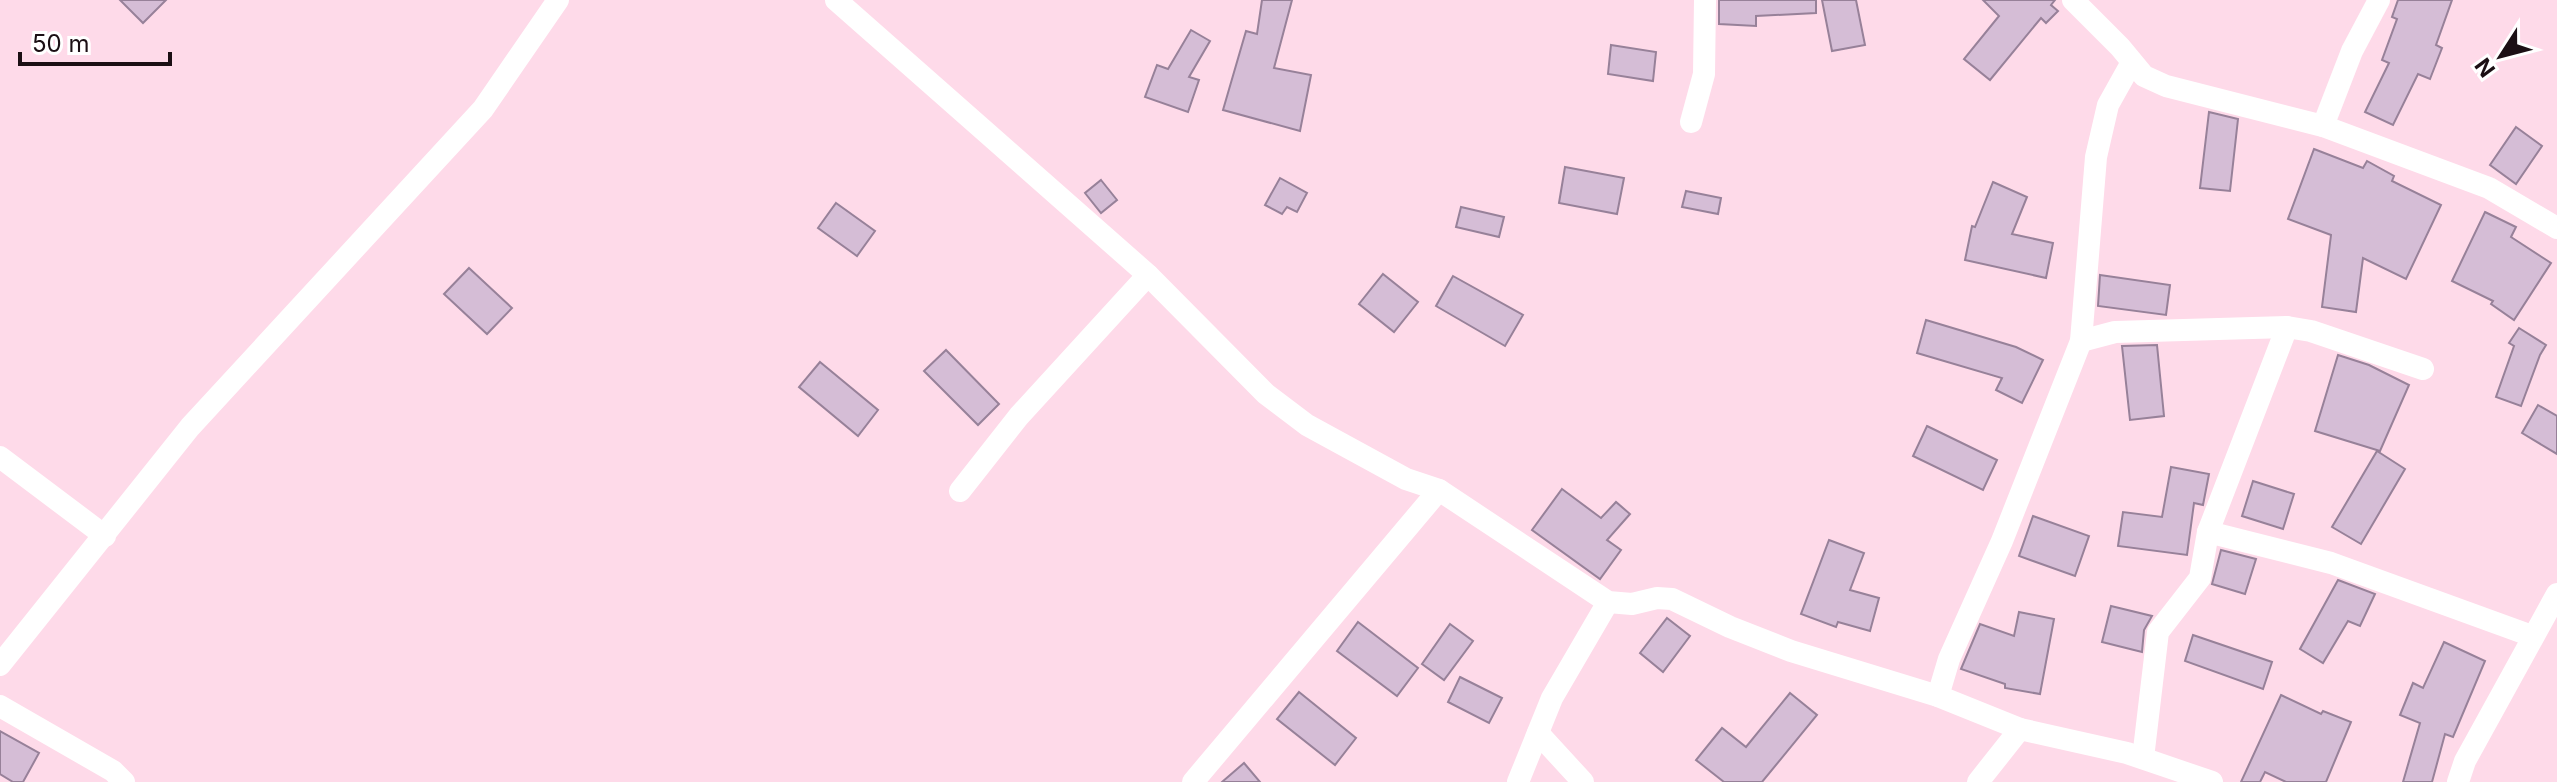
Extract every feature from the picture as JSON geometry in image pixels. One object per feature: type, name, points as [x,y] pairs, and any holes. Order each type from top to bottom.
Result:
[{"type":"street","points":[[0,665],[190,427],[483,109],[558,0]]},
{"type":"street","points":[[836,0],[1148,275],[1266,394],[1307,425],[1406,479],[1439,490],[1608,602],[1632,604],[1657,598],[1672,599],[1730,627],[1791,651],[1938,696],[2020,729],[2127,753],[2212,782]]},
{"type":"street","points":[[1691,122],[1704,74],[1705,0]]},
{"type":"street","points":[[2073,0],[2144,76],[2166,86],[2323,126],[2489,188],[2557,228]]},
{"type":"street","points":[[2323,126],[2352,51],[2379,0]]},
{"type":"street","points":[[1938,696],[1949,659],[2002,541],[2081,341],[2096,157],[2108,105],[2132,62]]},
{"type":"street","points":[[960,491],[1019,416],[1148,275]]},
{"type":"street","points":[[2081,341],[2115,332],[2287,327],[2311,331],[2423,369]]},
{"type":"street","points":[[2143,758],[2158,632],[2200,578],[2208,532],[2287,327]]},
{"type":"street","points":[[0,457],[105,536]]},
{"type":"street","points":[[1193,782],[1439,490]]},
{"type":"street","points":[[2208,532],[2331,563],[2532,636]]},
{"type":"street","points":[[2458,782],[2465,761],[2557,594]]},
{"type":"street","points":[[1518,782],[1552,698],[1608,602]]},
{"type":"street","points":[[0,706],[113,771],[124,782]]},
{"type":"street","points":[[1978,782],[2020,729]]},
{"type":"street","points":[[1538,733],[1583,782]]},
{"type":"building","points":[[120,0],[166,0],[143,23]]},
{"type":"building","points":[[1262,0],[1292,0],[1274,68],[1311,75],[1300,131],[1223,110],[1246,31],[1257,34]]},
{"type":"building","points":[[1719,0],[1816,0],[1816,13],[1756,16],[1756,26],[1719,24]]},
{"type":"building","points":[[1822,0],[1856,0],[1865,45],[1832,51]]},
{"type":"building","points":[[1983,0],[2055,0],[2051,5],[2058,11],[2046,23],[2041,18],[1990,80],[1964,59],[1999,16]]},
{"type":"building","points":[[2398,0],[2452,0],[2436,45],[2442,48],[2430,79],[2418,74],[2393,125],[2365,112],[2389,63],[2382,60],[2397,19],[2392,17]]},
{"type":"building","points":[[1191,30],[1210,41],[1189,77],[1199,80],[1188,112],[1145,97],[1157,65],[1168,69]]},
{"type":"building","points":[[1611,45],[1656,52],[1653,81],[1608,74]]},
{"type":"building","points":[[2209,112],[2238,119],[2230,191],[2200,188]]},
{"type":"building","points":[[2516,127],[2542,146],[2516,184],[2490,165]]},
{"type":"building","points":[[2314,149],[2363,168],[2367,161],[2394,176],[2392,181],[2441,205],[2406,279],[2363,258],[2356,312],[2322,307],[2331,235],[2288,219]]},
{"type":"building","points":[[1565,167],[1624,178],[1617,214],[1559,203]]},
{"type":"building","points":[[1280,178],[1307,193],[1297,212],[1287,207],[1282,214],[1265,205]]},
{"type":"building","points":[[1101,180],[1117,200],[1101,213],[1085,193]]},
{"type":"building","points":[[1993,182],[2027,197],[2012,234],[2053,243],[2046,278],[1965,260],[1972,226],[1975,227]]},
{"type":"building","points":[[1686,191],[1721,198],[1718,214],[1682,207]]},
{"type":"building","points":[[836,203],[875,231],[857,256],[818,228]]},
{"type":"building","points":[[1461,207],[1504,217],[1499,237],[1456,227]]},
{"type":"building","points":[[2485,212],[2516,227],[2511,237],[2551,263],[2514,320],[2491,304],[2493,301],[2452,281]]},
{"type":"building","points":[[469,268],[512,308],[487,334],[444,294]]},
{"type":"building","points":[[1383,274],[1418,302],[1394,332],[1359,304]]},
{"type":"building","points":[[2100,275],[2170,285],[2166,315],[2098,306]]},
{"type":"building","points":[[1453,276],[1523,315],[1505,346],[1436,306]]},
{"type":"building","points":[[1926,320],[2016,347],[2043,360],[2022,403],[1996,390],[2002,378],[1917,353]]},
{"type":"building","points":[[2519,328],[2546,345],[2521,406],[2496,397],[2514,346],[2509,343]]},
{"type":"building","points":[[2157,345],[2164,416],[2130,420],[2122,346]]},
{"type":"building","points":[[946,350],[999,404],[978,425],[924,371]]},
{"type":"building","points":[[2338,355],[2369,365],[2409,385],[2380,451],[2315,431]]},
{"type":"building","points":[[820,362],[878,410],[858,436],[799,387]]},
{"type":"building","points":[[2538,405],[2557,416],[2557,454],[2522,433]]},
{"type":"building","points":[[1927,426],[1997,460],[1983,490],[1913,456]]},
{"type":"building","points":[[2377,451],[2405,469],[2361,544],[2332,527]]},
{"type":"building","points":[[2171,467],[2209,474],[2203,505],[2194,503],[2187,555],[2118,546],[2123,512],[2162,517]]},
{"type":"building","points":[[2253,481],[2294,494],[2283,529],[2242,516]]},
{"type":"building","points":[[1562,489],[1601,518],[1616,502],[1630,514],[1607,540],[1621,550],[1600,579],[1532,530]]},
{"type":"building","points":[[2033,516],[2089,536],[2075,576],[2019,556]]},
{"type":"building","points":[[1829,540],[1864,553],[1850,590],[1879,598],[1870,631],[1838,622],[1836,627],[1801,614]]},
{"type":"building","points":[[2221,550],[2256,559],[2245,594],[2212,584]]},
{"type":"building","points":[[2338,580],[2375,594],[2360,626],[2348,621],[2323,663],[2300,649]]},
{"type":"building","points":[[2111,606],[2152,616],[2144,630],[2142,652],[2102,642]]},
{"type":"building","points":[[2019,612],[2054,619],[2040,694],[2005,688],[2005,684],[1961,669],[1980,624],[2014,636]]},
{"type":"building","points":[[1667,618],[1690,636],[1663,672],[1640,653]]},
{"type":"building","points":[[1358,622],[1418,668],[1397,696],[1337,651]]},
{"type":"building","points":[[1450,624],[1473,641],[1444,680],[1422,664]]},
{"type":"building","points":[[2193,635],[2272,662],[2263,689],[2185,661]]},
{"type":"building","points":[[2444,642],[2485,661],[2453,737],[2445,734],[2432,782],[2403,782],[2420,723],[2400,715],[2413,683],[2423,688]]},
{"type":"building","points":[[1460,677],[1502,698],[1489,723],[1448,702]]},
{"type":"building","points":[[1299,692],[1356,738],[1335,765],[1277,719]]},
{"type":"building","points":[[1790,693],[1817,715],[1762,782],[1724,782],[1696,760],[1722,728],[1746,747]]},
{"type":"building","points":[[2281,695],[2321,714],[2323,711],[2351,722],[2326,782],[2286,782],[2265,772],[2260,782],[2241,782]]},
{"type":"building","points":[[0,731],[39,753],[23,782],[13,782],[0,774]]},
{"type":"building","points":[[1244,763],[1260,782],[1222,782]]}]
